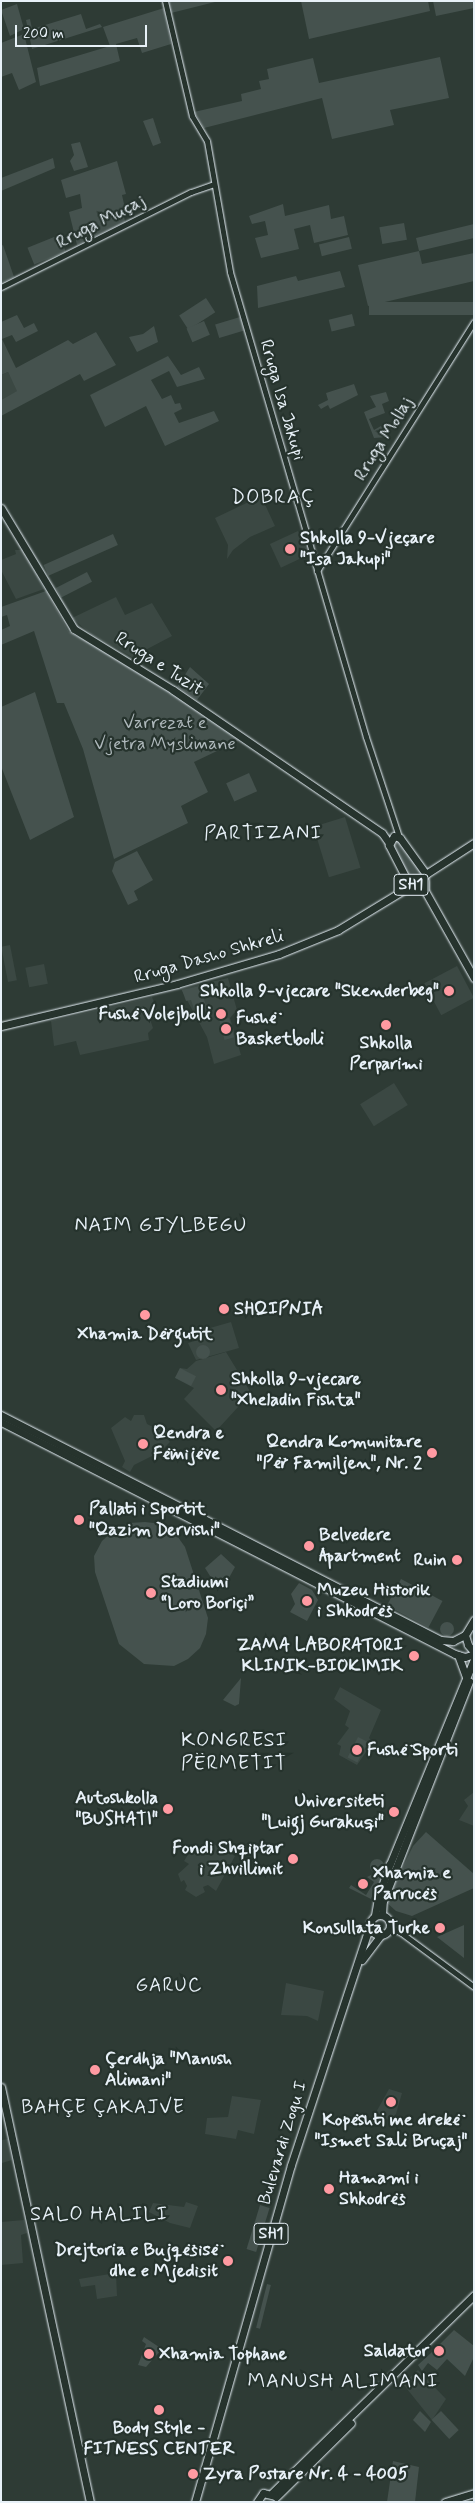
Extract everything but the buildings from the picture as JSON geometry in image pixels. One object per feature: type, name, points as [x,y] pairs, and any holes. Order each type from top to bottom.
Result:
[{"type":"main road","name":"Rruga e Tuzit","points":[[1,508],[25,542],[62,613],[74,629],[132,662],[382,833]]},
{"type":"main road","name":"SH1","points":[[382,833],[397,836],[426,877],[425,891],[474,978]]},
{"type":"main road","name":"SH1","points":[[382,833],[412,886],[425,891]]},
{"type":"main road","points":[[389,843],[397,836]]},
{"type":"main road","points":[[426,877],[474,843]]},
{"type":"main road","name":"SH1","points":[[412,886],[426,877]]},
{"type":"main road","name":"Rruga Dasho Shkreli","points":[[1,1026],[177,984],[279,954],[338,930],[412,886]]},
{"type":"main road","points":[[1,1415],[446,1645],[458,1655],[466,1677]]},
{"type":"main road","points":[[1,1422],[446,1645]]},
{"type":"main road","points":[[446,1645],[465,1635],[474,1620]]},
{"type":"main road","points":[[458,1655],[474,1653],[465,1635]]},
{"type":"main road","points":[[379,1915],[379,1894],[474,1659]]},
{"type":"main road","points":[[379,1915],[389,1920],[390,1928],[381,1935],[375,1934],[370,1925],[379,1915],[474,1670]]},
{"type":"main road","name":"Bulevardi Zogu I","points":[[195,2502],[291,2165],[370,1925]]},
{"type":"main road","name":"Bulevardi Zogu I","points":[[356,1969],[381,1935]]},
{"type":"main road","points":[[1,2087],[90,2502]]},
{"type":"main road","points":[[275,2497],[474,2295]]},
{"type":"main road","points":[[275,2497],[474,2302]]},
{"type":"main road","points":[[257,2502],[263,2493],[275,2497]]},
{"type":"main road","points":[[445,2502],[474,2493]]},
{"type":"street","name":"Rruga Isa Jakupi","points":[[165,1],[192,116],[208,141],[228,266],[366,737],[397,836]]},
{"type":"street","name":"Rruga Muçaj","points":[[1,287],[191,192],[214,184]]},
{"type":"street","name":"Rruga Mollaj","points":[[317,571],[474,322]]},
{"type":"street","points":[[390,1928],[400,1932],[474,1987]]},
{"type":"shaded area","points":[[8,372],[18,391],[1,400],[1,375]]},
{"type":"shaded area","points":[[261,496],[275,526],[250,537],[233,550],[227,559],[228,545],[215,518]]},
{"type":"shaded area","name":"Shkolla 9-Vjeçare \"Isa Jakupi\"","points":[[298,531],[309,555],[281,568],[270,544]]},
{"type":"shaded area","points":[[15,550],[23,550],[44,589],[16,599],[1,570],[1,560],[16,554]]},
{"type":"shaded area","points":[[116,597],[125,615],[152,603],[172,636],[132,657],[91,634],[72,618]]},
{"type":"shaded area","points":[[345,817],[360,868],[329,877],[313,827]]},
{"type":"shaded area","points":[[10,945],[17,980],[8,982],[1,947]]},
{"type":"shaded area","points":[[44,964],[48,984],[29,987],[25,968]]},
{"type":"shaded area","name":"Shkolla 9-vjecare \"Skenderbeg\"","points":[[457,966],[474,998],[441,1015],[424,983]]},
{"type":"shaded area","points":[[228,978],[237,1010],[230,1018],[241,1055],[214,1064],[207,1037],[181,989]]},
{"type":"shaded area","points":[[152,997],[159,1015],[150,1019],[153,1028],[148,1033],[149,1040],[80,1055],[76,1041],[54,1046],[51,1021]]},
{"type":"shaded area","points":[[394,1083],[408,1105],[374,1126],[360,1104]]},
{"type":"shaded area","points":[[231,1322],[239,1348],[196,1360],[188,1343],[205,1338],[203,1330]]},
{"type":"shaded area","name":"Shkolla 9-vjecare \"Xheladin Fishta\"","points":[[226,1352],[251,1393],[216,1431],[184,1399],[194,1388],[175,1378],[180,1368],[187,1369],[196,1361]]},
{"type":"shaded area","name":"Qendra e Fëmijëve","points":[[134,1415],[144,1415],[147,1424],[161,1431],[170,1442],[160,1452],[134,1465],[130,1472],[122,1467],[125,1461],[111,1428],[125,1417],[131,1421]]},
{"type":"shaded area","points":[[340,1687],[381,1710],[369,1738],[373,1742],[357,1765],[339,1755],[341,1746],[337,1744],[349,1728],[345,1725],[350,1711],[334,1699]]},
{"type":"shaded area","points":[[474,1792],[474,1826],[459,1820],[468,1806],[464,1800]]},
{"type":"shaded area","points":[[210,1842],[235,1856],[216,1891],[208,1885],[203,1887],[205,1892],[196,1897],[185,1890],[187,1886],[184,1880],[181,1882],[178,1874],[189,1864],[184,1861],[191,1850],[197,1853]]},
{"type":"shaded area","points":[[286,1983],[324,1991],[318,2021],[307,2016],[281,2015]]},
{"type":"shaded area","name":"Kopështi me drekë \"Ismet Sali Bruçaj\"","points":[[389,2089],[402,2093],[394,2121],[374,2116]]},
{"type":"shaded area","points":[[232,2096],[261,2100],[254,2134],[238,2130],[236,2139],[205,2134],[207,2118],[228,2117]]},
{"type":"shaded area","points":[[1,2133],[2,2140],[8,2139],[12,2160],[2,2163],[1,2171]]},
{"type":"shaded area","points":[[186,2202],[198,2206],[190,2228],[170,2223],[149,2212],[153,2203],[184,2207]]},
{"type":"shaded area","points":[[24,2220],[27,2233],[21,2235],[23,2263],[1,2265],[1,2222]]},
{"type":"shaded area","points":[[116,2273],[117,2296],[97,2299],[95,2285],[81,2287],[79,2279]]},
{"type":"shaded area","points":[[418,2370],[446,2399],[432,2420],[403,2384]]},
{"type":"green space","points":[[168,1],[219,1],[171,13]]},
{"type":"green space","points":[[301,1],[428,1],[430,11],[309,39]]},
{"type":"green space","points":[[433,1],[474,1],[474,8],[436,16]]},
{"type":"green space","points":[[17,4],[24,29],[10,36],[1,10]]},
{"type":"green space","points":[[164,8],[171,44],[142,53],[137,38],[116,44],[120,61],[40,86],[37,68],[110,46],[103,27]]},
{"type":"green space","points":[[81,14],[86,29],[100,24],[102,27],[32,49],[26,20],[30,19],[32,29]]},
{"type":"green space","points":[[24,34],[36,82],[19,90],[12,73],[1,77],[1,43]]},
{"type":"green space","points":[[440,57],[449,98],[390,110],[394,125],[332,139],[322,98],[204,128],[194,112],[242,101],[241,94],[261,89],[259,81],[269,79],[267,69],[313,58],[319,83]]},
{"type":"green space","points":[[153,118],[161,143],[153,146],[143,121]]},
{"type":"green space","points":[[80,142],[88,167],[74,171],[70,161],[74,155],[71,144]]},
{"type":"green space","points":[[53,158],[55,168],[1,191],[1,178]]},
{"type":"green space","points":[[117,161],[126,194],[122,195],[124,204],[130,213],[124,216],[125,222],[77,245],[69,212],[82,208],[80,194],[66,198],[61,180]]},
{"type":"green space","points":[[283,204],[285,216],[329,205],[331,219],[344,216],[348,235],[314,243],[310,225],[294,229],[299,249],[261,258],[255,238],[268,235],[265,221],[252,224],[249,216]]},
{"type":"green space","points":[[404,223],[407,240],[382,244],[379,227]]},
{"type":"green space","points":[[474,224],[474,238],[419,251],[416,238]]},
{"type":"green space","points":[[59,235],[66,252],[34,264],[27,248]]},
{"type":"green space","points":[[349,237],[352,249],[322,256],[319,244]]},
{"type":"green space","points":[[3,245],[14,277],[1,283],[1,246]]},
{"type":"green space","points":[[419,251],[422,264],[474,253],[474,281],[368,306],[358,265]]},
{"type":"green space","points":[[340,271],[345,287],[258,308],[257,286],[296,276],[298,281]]},
{"type":"green space","points":[[206,298],[215,312],[188,330],[179,315]]},
{"type":"green space","points":[[369,302],[474,302],[474,315],[369,315]]},
{"type":"green space","points":[[352,314],[355,326],[332,331],[329,320]]},
{"type":"green space","points":[[17,315],[24,328],[34,323],[38,331],[16,342],[12,335],[2,339],[16,368],[68,340],[73,344],[96,332],[116,365],[84,381],[80,374],[1,416],[1,400],[17,391],[8,372],[1,375],[1,322]]},
{"type":"green space","points":[[240,317],[244,330],[219,338],[215,325]]},
{"type":"green space","points":[[204,321],[210,335],[192,342],[187,328]]},
{"type":"green space","points":[[154,326],[158,342],[137,352],[129,337],[143,334]]},
{"type":"green space","points":[[168,356],[181,375],[199,367],[205,379],[177,387],[169,371],[151,380],[162,399],[171,395],[175,404],[180,403],[182,409],[174,413],[179,423],[214,411],[219,421],[165,446],[146,406],[105,427],[90,395]]},
{"type":"green space","points":[[354,384],[358,395],[330,409],[328,405],[321,409],[318,405],[328,400],[326,393]]},
{"type":"green space","points":[[386,392],[389,401],[382,404],[385,413],[369,419],[374,430],[381,426],[387,437],[374,438],[364,412],[376,407],[370,396]]},
{"type":"green space","points":[[113,534],[118,545],[48,576],[44,565]]},
{"type":"green space","points":[[87,572],[92,582],[61,598],[56,588]]},
{"type":"green space","name":"Varrezat e Vjetra Myslimane","points":[[46,591],[69,632],[132,666],[240,740],[194,762],[208,792],[181,806],[188,823],[114,859],[83,749],[64,703],[57,703],[34,631],[1,645],[1,630],[10,626],[7,615],[1,617],[1,607]]},
{"type":"green space","points":[[190,667],[209,684],[197,700],[177,687]]},
{"type":"green space","points":[[35,692],[74,817],[30,840],[1,766],[1,707]]},
{"type":"green space","points":[[249,773],[257,791],[234,801],[226,783]]},
{"type":"green space","points":[[399,841],[423,874],[417,884],[411,881],[393,846]]},
{"type":"green space","points":[[137,851],[153,880],[134,891],[138,900],[128,905],[112,871],[115,862]]},
{"type":"green space","points":[[200,986],[207,1009],[195,1012],[191,1000],[186,1001],[182,990]]},
{"type":"green space","name":"Fushë Basketbolli","points":[[229,1018],[234,1037],[225,1040],[219,1021]]},
{"type":"green space","points":[[200,1345],[206,1345],[210,1352],[206,1359],[200,1359],[196,1355],[196,1349]]},
{"type":"green space","points":[[180,1368],[196,1376],[191,1386],[175,1378]]},
{"type":"green space","name":"Stadiumi “Loro Boriçi”","points":[[129,1523],[162,1524],[175,1533],[185,1547],[208,1618],[206,1634],[200,1648],[188,1659],[174,1666],[144,1664],[119,1644],[95,1572],[94,1556],[102,1541],[114,1530]]},
{"type":"green space","points":[[221,1554],[235,1567],[225,1585],[210,1576],[205,1568]]},
{"type":"green space","points":[[401,1579],[442,1601],[428,1628],[387,1605]]},
{"type":"green space","points":[[299,1583],[312,1590],[318,1600],[307,1621],[290,1612],[295,1604],[291,1594]]},
{"type":"green space","points":[[444,1622],[450,1622],[454,1629],[450,1636],[444,1636],[440,1632],[440,1626]]},
{"type":"green space","points":[[241,1678],[239,1704],[235,1706],[223,1700]]},
{"type":"green space","name":"Fushë Sporti","points":[[358,1737],[368,1742],[357,1762],[348,1757]]},
{"type":"green space","points":[[426,1832],[474,1874],[474,1888],[412,1916],[396,1911],[386,1902],[413,1846]]},
{"type":"green space","points":[[374,1859],[380,1859],[384,1866],[380,1873],[374,1873],[370,1869],[370,1863]]},
{"type":"green space","points":[[373,1874],[380,1877],[371,1899],[349,1888],[351,1885],[366,1895],[374,1882],[367,1877]]},
{"type":"green space","points":[[464,1925],[464,1958],[437,1937]]},
{"type":"green space","points":[[260,2205],[270,2208],[256,2252],[247,2249]]},
{"type":"green space","points":[[267,2284],[271,2285],[260,2329],[256,2328]]},
{"type":"green space","points":[[454,2330],[474,2346],[474,2357],[465,2376],[447,2359],[437,2370],[428,2363],[422,2371],[418,2365],[432,2352],[439,2358],[445,2351],[440,2344]]},
{"type":"green space","points":[[144,2337],[162,2349],[146,2367],[138,2365],[146,2344],[142,2341]]},
{"type":"green space","points":[[420,2411],[431,2422],[425,2432],[413,2420]]},
{"type":"green space","points":[[441,2411],[459,2430],[449,2439],[431,2420]]},
{"type":"green space","points":[[393,2461],[419,2467],[415,2502],[387,2502]]},
{"type":"place","name":"Shkolla 9-Vjeçare \"Isa Jakupi\"","points":[[290,549]]},
{"type":"place","name":"Shkolla 9-vjecare \"Skenderbeg\"","points":[[449,991]]},
{"type":"place","name":"Fushë Volejbolli","points":[[221,1014]]},
{"type":"place","name":"Shkolla Perparimi","points":[[386,1025]]},
{"type":"place","name":"Fushë Basketbolli","points":[[226,1029]]},
{"type":"place","name":"SHQIPNIA","points":[[224,1309]]},
{"type":"place","name":"Xhamia Dërgutit","points":[[145,1315]]},
{"type":"place","name":"Shkolla 9-vjecare \"Xheladin Fishta\"","points":[[221,1390]]},
{"type":"place","name":"Qendra e Fëmijëve","points":[[143,1444]]},
{"type":"place","name":"Qendra Komunitare \"Për Familjen\", Nr. 2","points":[[432,1453]]},
{"type":"place","name":"Pallati i Sportit \"Qazim Dervishi\"","points":[[79,1520]]},
{"type":"place","name":"Belvedere Apartment","points":[[309,1546]]},
{"type":"place","name":"Ruin","points":[[457,1560]]},
{"type":"place","name":"Stadiumi “Loro Boriçi”","points":[[151,1593]]},
{"type":"place","name":"Muzeu Historik i Shkodrës","points":[[307,1601]]},
{"type":"place","name":"ZAMA LABORATORI KLINIK-BIOKIMIK","points":[[414,1656]]},
{"type":"place","name":"Fushë Sporti","points":[[357,1750]]},
{"type":"place","name":"Autoshkolla \"BUSHATI\"","points":[[168,1809]]},
{"type":"place","name":"Universiteti \"Luigj Gurakuqi\"","points":[[394,1812]]},
{"type":"place","name":"Fondi Shqiptar i Zhvillimit","points":[[293,1859]]},
{"type":"place","name":"Xhamia e Parrucës","points":[[363,1884]]},
{"type":"place","name":"Konsullata Turke","points":[[440,1928]]},
{"type":"place","name":"Çerdhja \"Manush Alimani\"","points":[[95,2070]]},
{"type":"place","name":"Kopështi me drekë \"Ismet Sali Bruçaj\"","points":[[391,2102]]},
{"type":"place","name":"Hamami i Shkodrës","points":[[329,2189]]},
{"type":"place","name":"Drejtoria e Bujqësisë dhe e Mjedisit","points":[[228,2261]]},
{"type":"place","name":"Saldator","points":[[439,2351]]},
{"type":"place","name":"Xhamia Tophane","points":[[149,2354]]},
{"type":"place","name":"Body Style - FITNESS CENTER","points":[[159,2410]]},
{"type":"place","name":"Zyra Postare Nr. 4 - 4005","points":[[193,2474]]},
{"type":"district","name":"DOBRAÇ","points":[[273,497]]},
{"type":"district","name":"PARTIZANI","points":[[263,833]]},
{"type":"district","name":"NAIM GJYLBEGU","points":[[161,1225]]},
{"type":"district","name":"KONGRESI PËRMETIT","points":[[234,1752]]},
{"type":"district","name":"GARUC","points":[[169,1986]]},
{"type":"district","name":"BAHÇE ÇAKAJVE","points":[[103,2108]]},
{"type":"district","name":"SALO HALILI","points":[[99,2214]]},
{"type":"district","name":"MANUSH ALIMANI","points":[[343,2381]]}]
